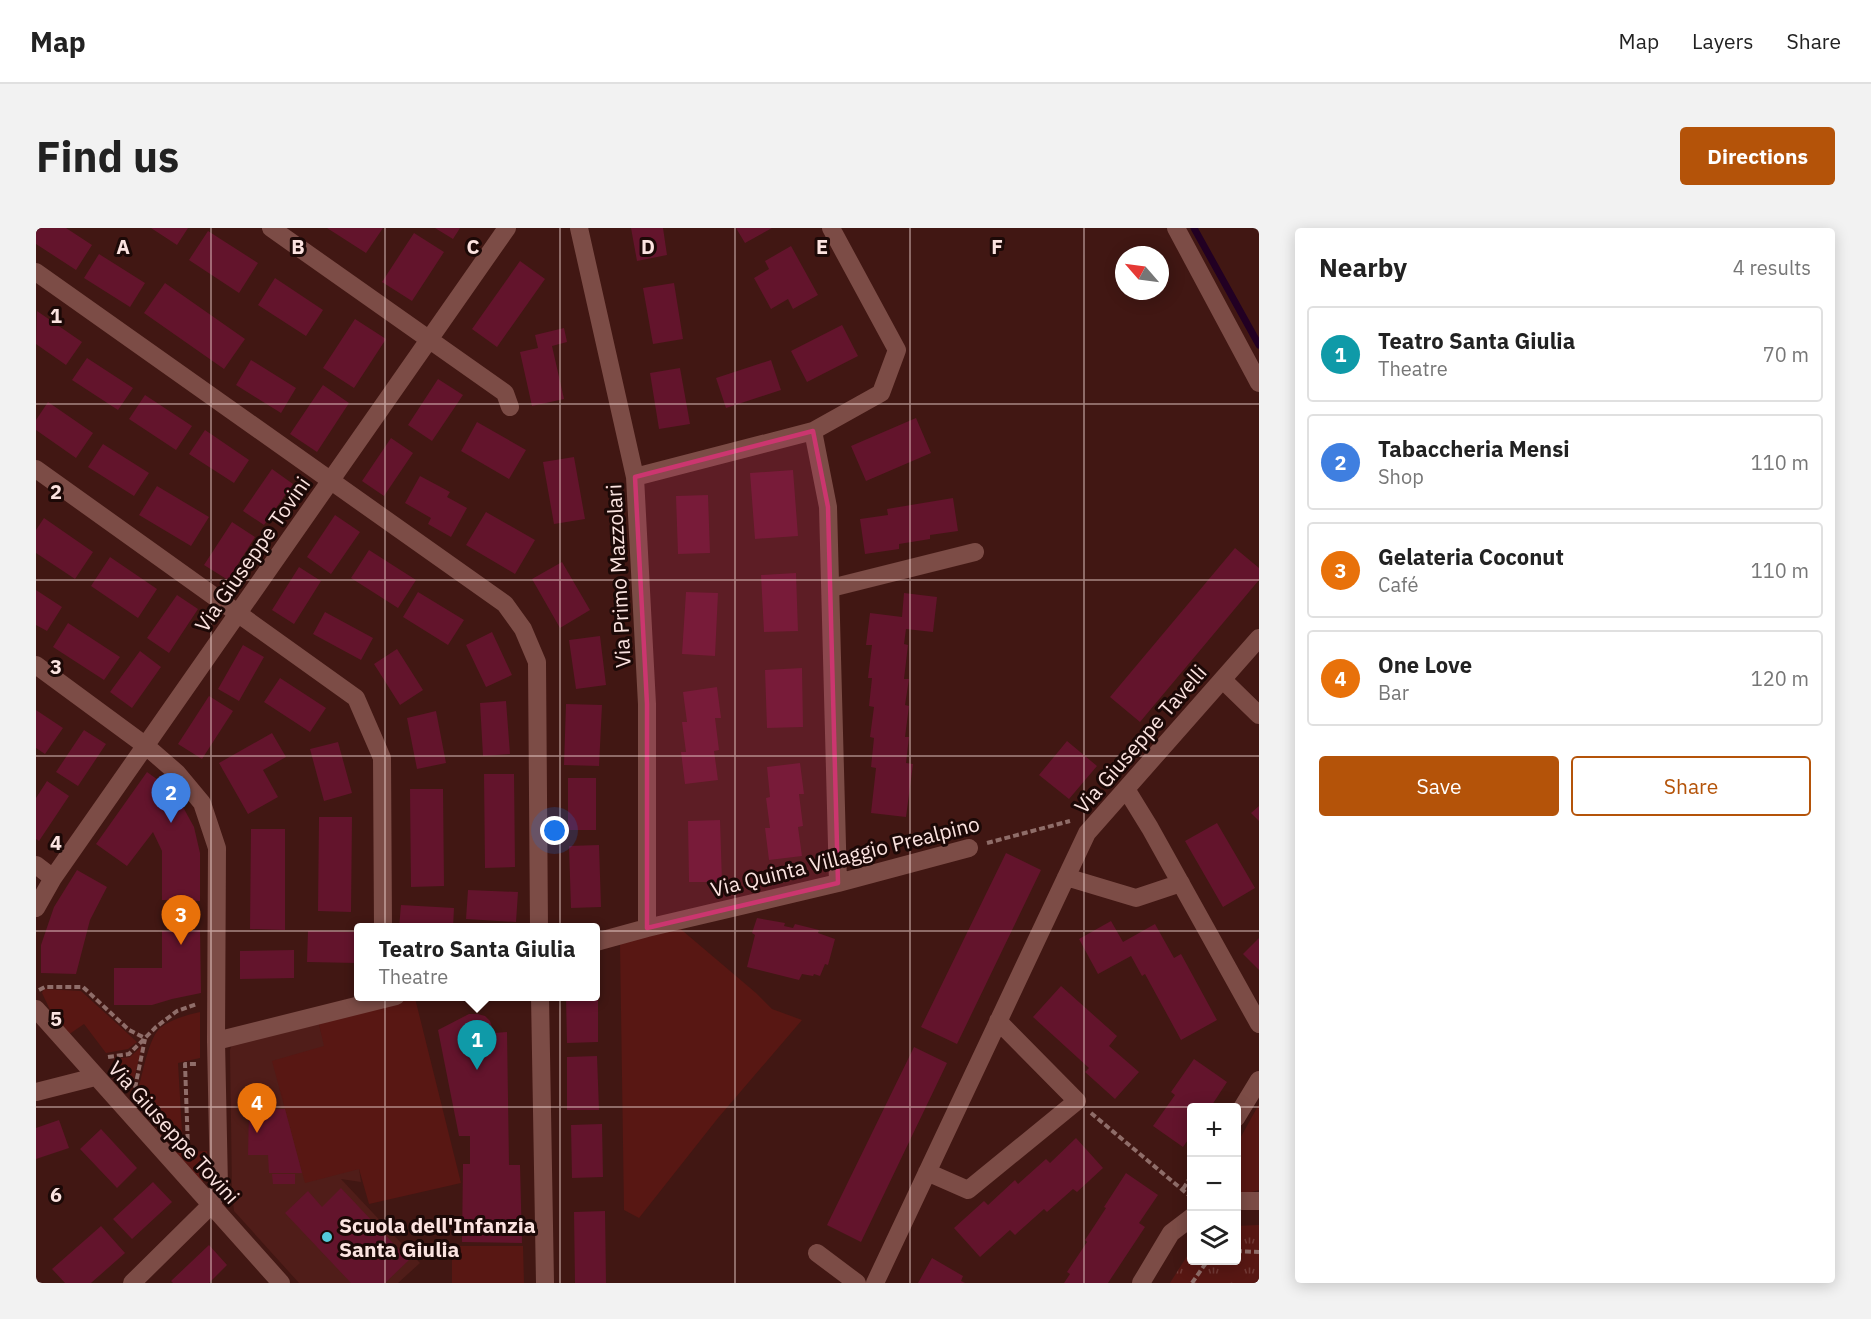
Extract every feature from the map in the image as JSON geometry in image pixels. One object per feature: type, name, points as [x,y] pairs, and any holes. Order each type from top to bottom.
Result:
[{"type":"street","points":[[271,228],[505,393],[510,407]]},
{"type":"street","name":"Via Giuseppe Tovini","points":[[36,908],[53,878],[507,228]]},
{"type":"street","name":"Via Primo Mazzolari","points":[[579,228],[635,477],[647,705],[647,928]]},
{"type":"street","points":[[635,477],[813,431],[881,393],[897,350],[831,228]]},
{"type":"street","points":[[1176,228],[1259,383]]},
{"type":"street","points":[[36,272],[505,604],[523,629],[537,662],[538,923]]},
{"type":"street","points":[[813,431],[828,507],[838,883]]},
{"type":"street","points":[[36,469],[356,698],[382,758],[383,923]]},
{"type":"street","points":[[831,588],[975,552]]},
{"type":"street","name":"Via Giuseppe Tavelli","points":[[875,1283],[1087,833],[1259,638]]},
{"type":"street","points":[[36,665],[146,746],[177,772],[202,803],[217,848],[216,1063],[219,1187],[211,1206],[132,1283]]},
{"type":"street","points":[[1223,680],[1259,715]]},
{"type":"street","points":[[1126,789],[1259,1024]]},
{"type":"street","name":"Via Quinta Villaggio Prealpino","points":[[600,941],[838,883],[969,848]]},
{"type":"street","points":[[36,865],[53,878]]},
{"type":"street","points":[[1066,876],[1136,898],[1181,883]]},
{"type":"street","points":[[216,1041],[376,1001]]},
{"type":"street","points":[[540,1001],[545,1283]]},
{"type":"street","name":"Via Giuseppe Tovini","points":[[36,1009],[281,1283]]},
{"type":"street","points":[[927,1172],[968,1190],[1077,1101],[998,1021]]},
{"type":"street","points":[[36,1092],[95,1077]]},
{"type":"street","points":[[1241,1110],[1259,1080]]},
{"type":"street","points":[[1241,1202],[1259,1201]]},
{"type":"street","points":[[1141,1283],[1171,1233],[1187,1220]]},
{"type":"street","points":[[817,1253],[857,1283]]},
{"type":"path","name":"Via Quinta Villaggio Prealpino","points":[[969,848],[1075,820]]},
{"type":"path","points":[[36,991],[45,987],[82,987],[129,1030],[145,1038]]},
{"type":"path","points":[[108,1057],[129,1054],[156,1027],[177,1011],[198,1004],[216,1004]]},
{"type":"path","points":[[135,1088],[145,1038]]},
{"type":"path","points":[[188,1150],[185,1064],[216,1063]]},
{"type":"path","points":[[1077,1101],[1187,1194]]},
{"type":"path","points":[[1183,1189],[1187,1182]]},
{"type":"path","points":[[1241,1251],[1259,1252]]},
{"type":"path","points":[[1192,1283],[1205,1265]]},
{"type":"highlighted area","points":[[813,431],[828,507],[838,883],[647,928],[647,704],[635,477]]},
{"type":"shaded area","points":[[319,1024],[361,1182],[341,1179],[420,1263],[398,1283],[299,1283],[234,1211],[230,1050],[232,1045]]},
{"type":"green space","points":[[677,926],[772,1009],[802,1020],[718,1118],[639,1218],[624,1210],[620,943]]},
{"type":"green space","points":[[44,989],[81,991],[137,1042],[128,1049],[106,1053],[84,1024],[68,1035],[54,1018],[42,993]]},
{"type":"green space","points":[[404,1001],[416,1001],[461,1183],[369,1204],[359,1169],[305,1183],[272,1061],[324,1046],[319,1024]]},
{"type":"green space","points":[[200,1012],[200,1058],[178,1063],[182,1132],[179,1134],[139,1086],[150,1047],[160,1028],[174,1020]]},
{"type":"green space","points":[[142,1046],[133,1083],[113,1059],[130,1057]]},
{"type":"green space","points":[[1259,1104],[1259,1190],[1241,1195],[1241,1157],[1241,1137]]},
{"type":"green space","points":[[207,1151],[207,1178],[201,1183],[167,1153]]},
{"type":"green space","points":[[1259,1225],[1259,1283],[1170,1283],[1187,1256],[1187,1265],[1241,1265],[1241,1226]]},
{"type":"green space","points":[[452,1246],[523,1246],[524,1283],[452,1283]]},
{"type":"building","points":[[36,228],[66,228],[92,245],[76,270],[36,244]]},
{"type":"building","points":[[151,228],[188,228],[177,245]]},
{"type":"building","points":[[327,228],[383,228],[366,253]]},
{"type":"building","points":[[435,228],[460,228],[453,239]]},
{"type":"building","points":[[631,228],[663,228],[667,255],[637,261]]},
{"type":"building","points":[[736,228],[772,228],[745,243]]},
{"type":"building","points":[[208,231],[258,263],[239,293],[189,260]]},
{"type":"building","points":[[414,233],[444,252],[412,301],[382,282]]},
{"type":"building","points":[[791,246],[818,295],[793,309],[788,299],[771,309],[754,278],[769,269],[765,261]]},
{"type":"building","points":[[99,254],[145,283],[130,307],[84,278]]},
{"type":"building","points":[[520,261],[545,279],[497,347],[472,329]]},
{"type":"building","points":[[275,278],[323,310],[306,336],[258,305]]},
{"type":"building","points":[[165,283],[245,339],[224,369],[144,313]]},
{"type":"building","points":[[674,283],[683,339],[653,344],[643,288]]},
{"type":"building","points":[[37,311],[82,342],[66,365],[36,344]]},
{"type":"building","points":[[355,319],[386,339],[354,388],[323,368]]},
{"type":"building","points":[[842,325],[858,356],[807,382],[791,351]]},
{"type":"building","points":[[564,328],[567,342],[552,346],[564,399],[532,406],[520,352],[538,348],[535,335]]},
{"type":"building","points":[[87,358],[133,388],[118,410],[72,380]]},
{"type":"building","points":[[251,360],[296,388],[281,413],[236,385]]},
{"type":"building","points":[[771,360],[781,390],[726,408],[716,378]]},
{"type":"building","points":[[680,368],[690,424],[659,429],[650,373]]},
{"type":"building","points":[[438,379],[463,395],[432,441],[408,425]]},
{"type":"building","points":[[323,385],[349,403],[317,452],[290,434]]},
{"type":"building","points":[[145,395],[192,426],[176,450],[129,419]]},
{"type":"building","points":[[48,402],[93,433],[76,458],[36,430],[36,420]]},
{"type":"building","points":[[916,418],[931,453],[866,481],[851,446]]},
{"type":"building","points":[[477,422],[526,450],[509,479],[461,451]]},
{"type":"building","points":[[205,430],[249,460],[234,483],[189,454]]},
{"type":"building","points":[[391,438],[413,453],[384,496],[362,481]]},
{"type":"building","points":[[103,444],[149,473],[134,496],[88,467]]},
{"type":"building","points":[[574,457],[585,519],[554,524],[543,462]]},
{"type":"building","points":[[272,469],[293,484],[264,525],[243,511]]},
{"type":"building","points":[[793,470],[798,536],[755,539],[750,473]]},
{"type":"building","points":[[420,476],[450,492],[447,497],[467,508],[451,537],[428,524],[431,518],[405,503]]},
{"type":"building","points":[[157,486],[209,517],[191,546],[139,515]]},
{"type":"building","points":[[708,495],[710,553],[678,554],[676,496]]},
{"type":"building","points":[[953,498],[958,531],[930,535],[930,539],[899,544],[899,549],[865,554],[860,519],[888,515],[887,509]]},
{"type":"building","points":[[486,512],[535,540],[515,574],[466,545]]},
{"type":"building","points":[[335,515],[360,532],[331,574],[307,557]]},
{"type":"building","points":[[44,518],[93,552],[75,579],[36,553],[36,530]]},
{"type":"building","points":[[232,522],[255,537],[228,580],[204,565]]},
{"type":"building","points":[[1235,548],[1259,568],[1259,580],[1140,722],[1110,697]]},
{"type":"building","points":[[369,550],[416,580],[398,608],[351,578]]},
{"type":"building","points":[[110,557],[157,589],[138,618],[91,586]]},
{"type":"building","points":[[562,562],[590,610],[560,628],[532,579]]},
{"type":"building","points":[[299,567],[321,581],[294,624],[272,610]]},
{"type":"building","points":[[796,573],[798,631],[764,632],[761,575]]},
{"type":"building","points":[[36,590],[62,607],[47,631],[36,625]]},
{"type":"building","points":[[418,592],[464,620],[448,645],[403,617]]},
{"type":"building","points":[[686,592],[718,593],[715,656],[682,654]]},
{"type":"building","points":[[904,593],[937,597],[933,632],[906,629],[904,644],[908,645],[904,679],[909,679],[905,705],[909,706],[905,737],[909,737],[906,763],[913,764],[906,817],[871,813],[876,768],[871,767],[874,738],[870,737],[874,707],[869,706],[872,678],[868,678],[872,645],[866,645],[870,613],[902,617]]},
{"type":"building","points":[[177,595],[198,609],[169,653],[147,638]]},
{"type":"building","points":[[325,612],[373,638],[361,660],[313,634]]},
{"type":"building","points":[[68,623],[120,657],[104,680],[53,647]]},
{"type":"building","points":[[492,632],[512,675],[486,687],[466,645]]},
{"type":"building","points":[[600,636],[606,685],[576,689],[569,640]]},
{"type":"building","points":[[243,645],[264,657],[239,701],[218,689]]},
{"type":"building","points":[[397,649],[423,690],[400,705],[374,664]]},
{"type":"building","points":[[140,651],[161,667],[132,708],[110,692]]},
{"type":"building","points":[[802,668],[803,727],[767,728],[765,670]]},
{"type":"building","points":[[280,678],[326,708],[310,732],[264,702]]},
{"type":"building","points":[[717,687],[721,718],[715,718],[719,750],[714,751],[718,780],[685,784],[681,752],[686,752],[682,722],[687,722],[683,692]]},
{"type":"building","points":[[209,696],[233,711],[202,759],[178,744]]},
{"type":"building","points":[[506,701],[510,754],[483,756],[480,703]]},
{"type":"building","points":[[566,704],[602,705],[599,766],[564,765]]},
{"type":"building","points":[[36,710],[63,728],[45,754],[36,748]]},
{"type":"building","points":[[436,711],[446,763],[417,769],[407,718]]},
{"type":"building","points":[[84,730],[106,744],[78,786],[56,772]]},
{"type":"building","points":[[272,733],[286,757],[263,770],[278,797],[248,814],[219,763]]},
{"type":"building","points":[[1067,741],[1097,766],[1069,799],[1039,775]]},
{"type":"building","points":[[338,742],[352,793],[324,801],[310,749]]},
{"type":"building","points":[[800,763],[804,794],[799,794],[803,826],[798,827],[802,856],[769,860],[765,828],[770,828],[766,798],[770,797],[767,767]]},
{"type":"building","points":[[147,772],[178,798],[194,827],[200,853],[200,901],[162,900],[162,851],[153,832],[127,866],[96,844]]},
{"type":"building","points":[[484,774],[514,774],[515,867],[485,868]]},
{"type":"building","points":[[568,778],[596,778],[596,830],[568,830]]},
{"type":"building","points":[[47,781],[69,796],[39,841],[36,839],[36,798]]},
{"type":"building","points":[[410,789],[443,789],[444,886],[411,887]]},
{"type":"building","points":[[1259,806],[1259,821],[1251,813]]},
{"type":"building","points":[[319,817],[352,817],[351,912],[318,911]]},
{"type":"building","points":[[720,820],[722,882],[689,882],[688,821]]},
{"type":"building","points":[[1217,823],[1255,888],[1223,907],[1185,841]]},
{"type":"building","points":[[251,829],[285,829],[285,930],[250,929]]},
{"type":"building","points":[[599,845],[601,907],[571,908],[569,846]]},
{"type":"building","points":[[1006,853],[1041,870],[957,1044],[921,1027]]},
{"type":"building","points":[[77,870],[107,887],[90,920],[76,974],[41,973],[41,945],[54,907]]},
{"type":"building","points":[[468,890],[518,892],[516,922],[466,919]]},
{"type":"building","points":[[401,905],[454,908],[453,923],[399,923]]},
{"type":"building","points":[[757,918],[785,923],[784,926],[793,928],[795,924],[819,930],[818,933],[835,939],[828,965],[825,964],[820,976],[802,974],[799,980],[747,967],[755,935],[752,933]]},
{"type":"building","points":[[1111,921],[1123,942],[1155,924],[1174,958],[1181,954],[1217,1020],[1181,1040],[1145,974],[1142,976],[1131,956],[1098,974],[1079,939]]},
{"type":"building","points":[[200,930],[201,993],[152,1005],[114,1005],[114,968],[162,968],[162,931]]},
{"type":"building","points":[[308,931],[354,932],[354,963],[307,962]]},
{"type":"building","points":[[1259,938],[1259,970],[1243,954]]},
{"type":"building","points":[[294,950],[294,978],[240,979],[240,951]]},
{"type":"building","points":[[1061,986],[1117,1036],[1109,1046],[1139,1072],[1115,1099],[1085,1072],[1089,1068],[1033,1017]]},
{"type":"building","points":[[566,1001],[598,1001],[598,1042],[567,1043]]},
{"type":"building","points":[[469,1014],[485,1016],[490,1021],[494,1033],[507,1032],[509,1165],[520,1165],[522,1243],[462,1242],[463,1164],[470,1164],[470,1136],[459,1136],[438,1030]]},
{"type":"building","points":[[914,1047],[947,1063],[861,1242],[827,1225]]},
{"type":"building","points":[[597,1056],[599,1110],[567,1110],[567,1057]]},
{"type":"building","points":[[1194,1059],[1227,1082],[1213,1103],[1187,1103],[1187,1141],[1183,1147],[1153,1126],[1175,1095],[1171,1092]]},
{"type":"building","points":[[285,1109],[302,1173],[269,1173],[268,1155],[248,1155],[249,1110]]},
{"type":"building","points":[[59,1120],[69,1148],[36,1159],[36,1128]]},
{"type":"building","points":[[602,1124],[603,1177],[572,1178],[571,1125]]},
{"type":"building","points":[[101,1129],[137,1168],[117,1188],[80,1149]]},
{"type":"building","points":[[1076,1138],[1103,1168],[1077,1192],[1073,1189],[1047,1212],[1044,1209],[1015,1235],[1010,1230],[980,1257],[954,1228],[984,1201],[988,1205],[1015,1180],[1018,1184],[1046,1159],[1050,1163]]},
{"type":"building","points":[[1126,1173],[1158,1195],[1139,1223],[1145,1227],[1108,1283],[1064,1283],[1070,1274],[1067,1272],[1087,1242],[1085,1240]]},
{"type":"building","points":[[272,1174],[295,1174],[295,1184],[273,1184]]},
{"type":"building","points":[[153,1182],[172,1202],[132,1239],[113,1219]]},
{"type":"building","points":[[341,1188],[409,1260],[385,1283],[351,1283],[285,1213],[308,1191],[322,1207]]},
{"type":"building","points":[[605,1211],[606,1283],[575,1283],[574,1212]]},
{"type":"building","points":[[101,1226],[125,1253],[91,1283],[65,1283],[52,1269]]},
{"type":"building","points":[[209,1245],[227,1265],[209,1283],[173,1283],[171,1281]]},
{"type":"building","points":[[932,1258],[963,1276],[961,1281],[965,1283],[918,1283]]},
{"type":"waterway","points":[[1194,228],[1259,345]]},
{"type":"place","name":"Tabaccheria Mensi","points":[[171,823]]},
{"type":"place","name":"Gelateria Coconut","points":[[181,945]]},
{"type":"place","name":"Teatro Santa Giulia","points":[[477,1070]]},
{"type":"place","name":"One Love","points":[[257,1133]]},
{"type":"place","name":"Scuola dell'Infanzia Santa Giulia","points":[[327,1237]]}]
